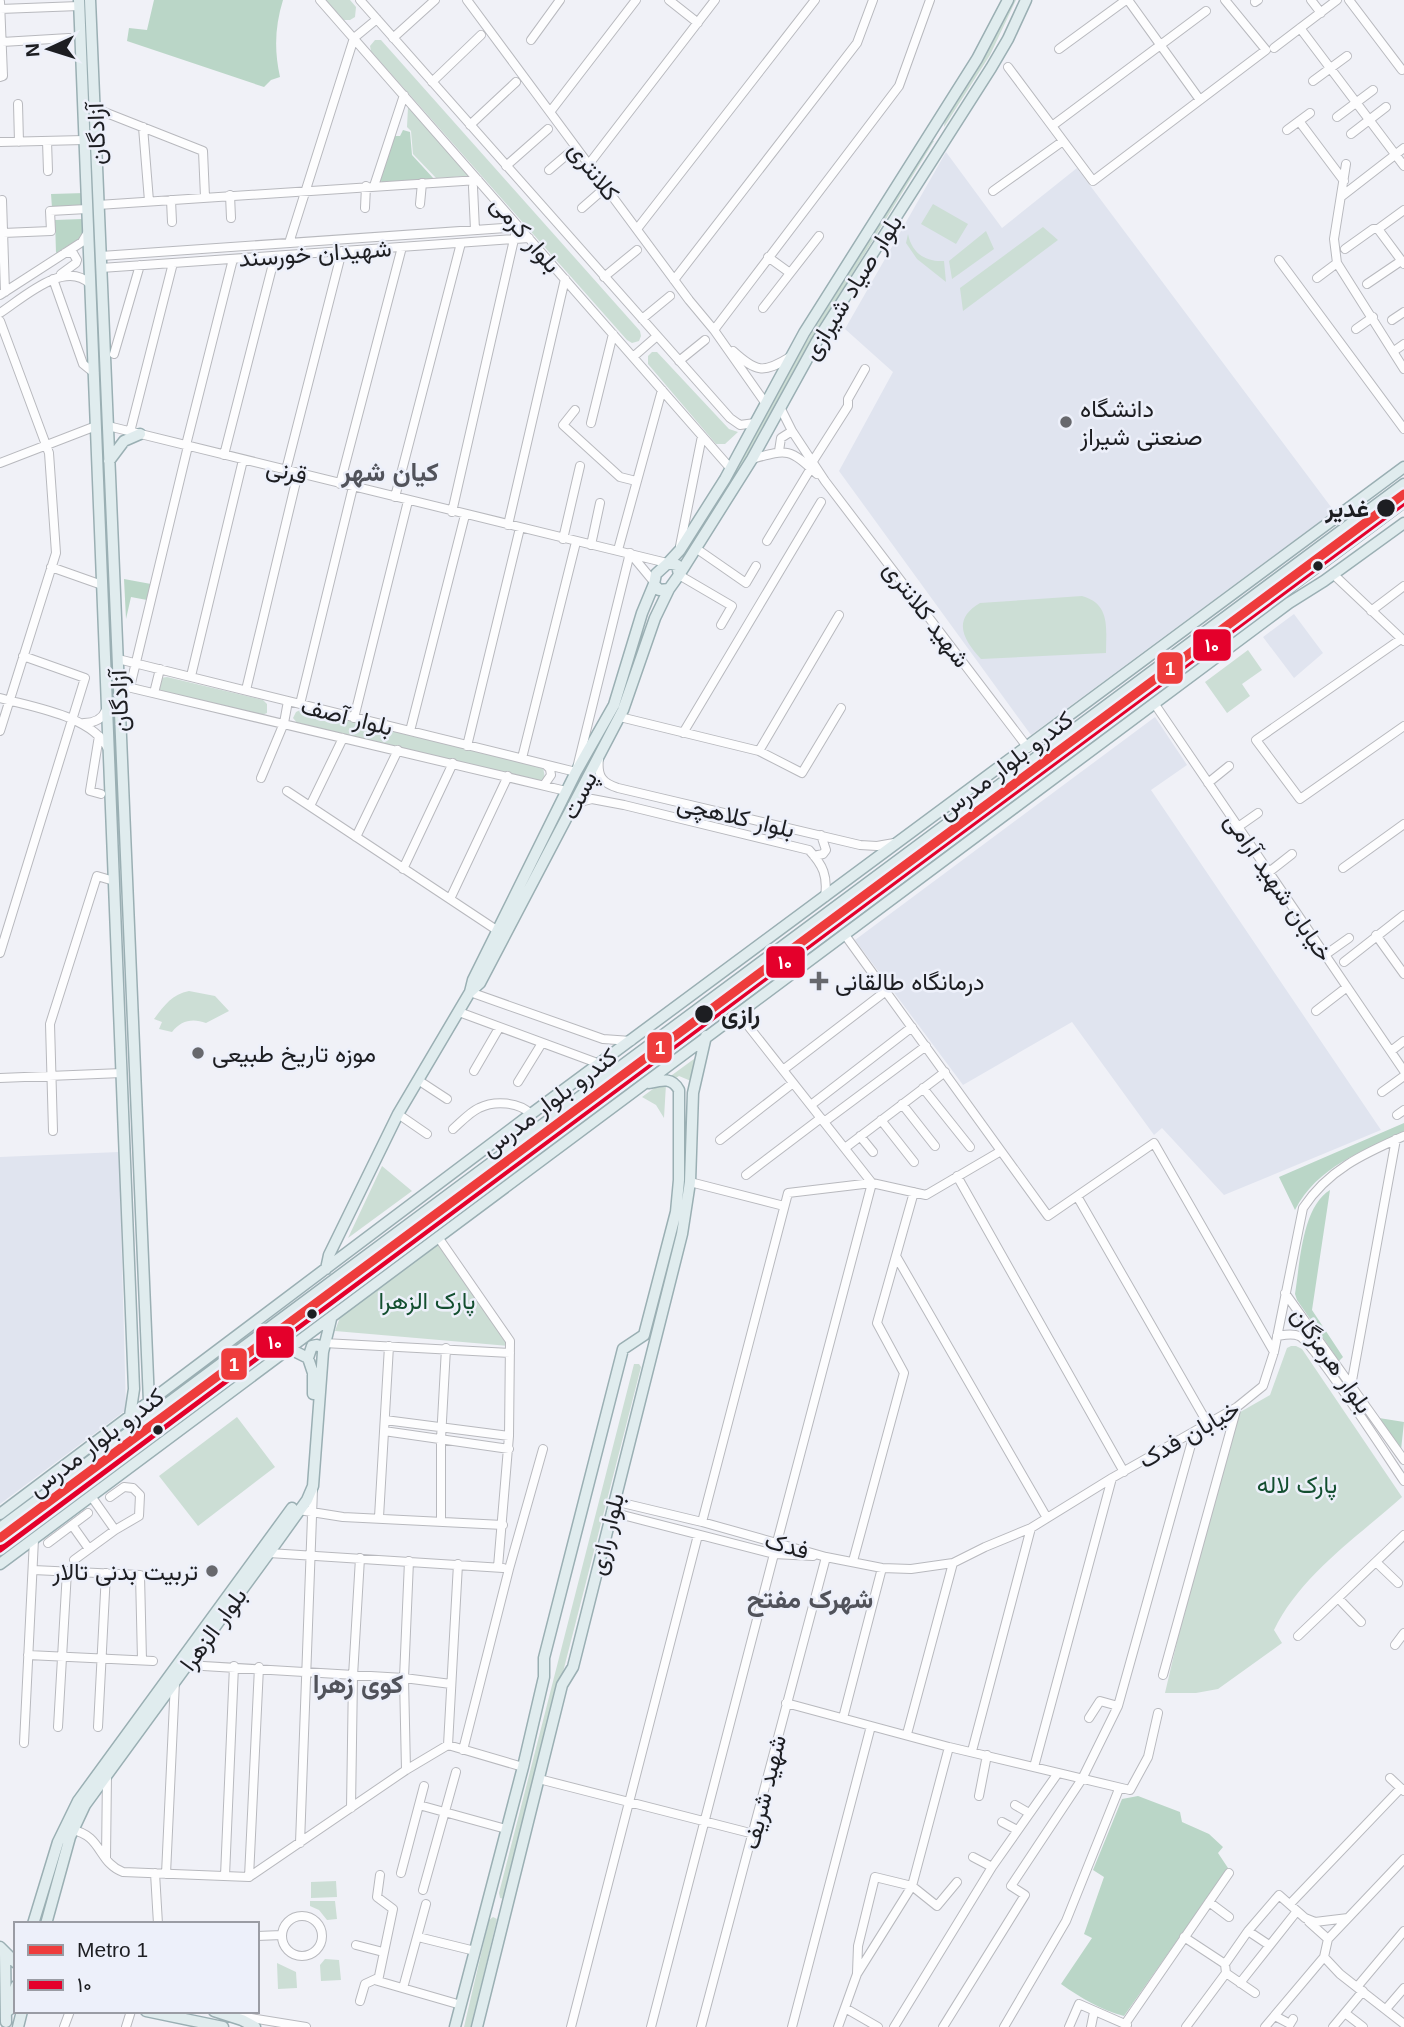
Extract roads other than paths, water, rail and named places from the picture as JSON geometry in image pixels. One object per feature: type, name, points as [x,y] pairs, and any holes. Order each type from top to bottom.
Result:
[{"type":"main road","name":"آزادگان","points":[[90,0],[84,139],[90,284],[104,350],[93,373],[134,1389],[130,1416]]},
{"type":"main road","name":"بلوار صیاد شیرازی","points":[[667,563],[680,550],[731,469],[790,357],[977,59],[1008,0]]},
{"type":"main road","name":"بلوار صیاد شیرازی","points":[[679,575],[752,459],[817,341],[1008,39],[1026,0]]},
{"type":"main road","name":"آزادگان","points":[[79,3],[87,79],[94,108],[118,659],[124,686],[130,944],[149,1402]]},
{"type":"main road","points":[[935,125],[948,134]]},
{"type":"main road","points":[[109,461],[124,441],[135,433]]},
{"type":"main road","points":[[0,1528],[1404,484],[1400,470]]},
{"type":"main road","name":"کندرو بلوار مدرس","points":[[0,1514],[531,1114],[1400,470]]},
{"type":"main road","points":[[1382,540],[1402,503]]},
{"type":"main road","points":[[0,1549],[1402,503]]},
{"type":"main road","name":"کندرو بلوار مدرس","points":[[0,1564],[1154,703],[1289,603],[1404,523]]},
{"type":"main road","points":[[680,550],[684,557],[694,553]]},
{"type":"main road","points":[[667,563],[677,565],[679,575],[669,589],[659,590],[654,583],[656,574],[667,563]]},
{"type":"main road","points":[[1272,566],[1279,577]]},
{"type":"main road","name":"پست","points":[[501,933],[566,791],[614,705],[654,583]]},
{"type":"main road","name":"پست","points":[[326,1269],[329,1255],[398,1114],[554,844],[620,717],[655,618],[669,589]]},
{"type":"main road","points":[[1268,604],[1289,603]]},
{"type":"main road","points":[[642,613],[650,607],[654,608],[655,618]]},
{"type":"main road","points":[[1088,703],[1133,686]]},
{"type":"main road","points":[[1047,768],[1066,769]]},
{"type":"main road","points":[[1041,787],[1047,768]]},
{"type":"main road","points":[[911,850],[914,832]]},
{"type":"main road","points":[[543,839],[554,844]]},
{"type":"main road","points":[[890,850],[911,850]]},
{"type":"main road","points":[[900,877],[919,879],[924,860]]},
{"type":"main road","points":[[804,931],[813,942]]},
{"type":"main road","points":[[117,944],[130,944]]},
{"type":"main road","points":[[665,1016],[685,1019]]},
{"type":"main road","name":"بلوار رازی","points":[[477,2027],[562,1685],[573,1667],[682,1234],[690,1182],[693,1093],[706,1036]]},
{"type":"main road","points":[[623,1349],[644,1335],[677,1212],[680,1098],[675,1083],[669,1080],[644,1084]]},
{"type":"main road","points":[[542,1125],[566,1090]]},
{"type":"main road","points":[[429,1245],[441,1218]]},
{"type":"main road","points":[[342,1230],[342,1245],[346,1249],[410,1224]]},
{"type":"main road","name":"بلوار الزهرا","points":[[47,1922],[72,1830],[85,1805],[269,1553],[313,1486],[324,1345],[331,1319]]},
{"type":"main road","points":[[287,1351],[294,1351],[308,1358],[312,1346],[324,1345]]},
{"type":"main road","points":[[623,1349],[636,1348],[647,1353],[650,1358]]},
{"type":"main road","name":"بلوار رازی","points":[[455,2027],[523,1767],[544,1677],[544,1658],[623,1349]]},
{"type":"main road","name":"بلوار الزهرا","points":[[34,1922],[58,1842],[78,1801],[306,1486],[313,1388],[313,1373],[308,1358]]},
{"type":"main road","points":[[134,1389],[141,1391],[148,1388]]},
{"type":"main road","points":[[147,1439],[182,1429]]},
{"type":"main road","points":[[76,1472],[86,1485]]},
{"type":"main road","points":[[488,1900],[508,1905]]},
{"type":"main road","points":[[2,1950],[5,2025]]},
{"type":"main road","points":[[5,2025],[14,1993]]},
{"type":"main road","points":[[151,2013],[176,2022],[223,2027]]},
{"type":"main road","points":[[222,2013],[255,2027]]},
{"type":"street","name":"بلوار کرمی","points":[[320,0],[404,95],[476,183],[529,238],[731,469]]},
{"type":"street","name":"بلوار کرمی","points":[[360,0],[730,418],[740,425],[755,424]]},
{"type":"street","points":[[393,38],[435,0]]},
{"type":"street","name":"کلانتری","points":[[467,0],[714,330],[766,404]]},
{"type":"street","points":[[531,40],[560,0]]},
{"type":"street","points":[[550,112],[636,0]]},
{"type":"street","points":[[669,0],[698,23]]},
{"type":"street","points":[[589,164],[715,0]]},
{"type":"street","points":[[637,229],[815,0]]},
{"type":"street","points":[[674,280],[857,44],[873,0]]},
{"type":"street","points":[[714,330],[899,86],[930,0]]},
{"type":"street","points":[[1059,50],[1127,0],[1200,100]]},
{"type":"street","points":[[1225,0],[1270,49]]},
{"type":"street","points":[[1311,0],[1321,13]]},
{"type":"street","points":[[1008,67],[1093,181],[1337,0]]},
{"type":"street","points":[[1349,0],[1402,71]]},
{"type":"street","points":[[0,2],[3,76],[0,76]]},
{"type":"street","points":[[0,9],[79,3]]},
{"type":"street","points":[[1052,126],[1206,11]]},
{"type":"street","points":[[289,243],[354,38],[377,19]]},
{"type":"street","points":[[1300,28],[1404,166]]},
{"type":"street","points":[[432,82],[481,36]]},
{"type":"street","points":[[2,42],[69,38]]},
{"type":"street","points":[[1313,81],[1347,56]]},
{"type":"street","points":[[470,125],[516,82]]},
{"type":"street","points":[[1337,117],[1373,90]]},
{"type":"street","points":[[365,208],[370,186],[404,95]]},
{"type":"street","points":[[18,104],[19,142]]},
{"type":"street","points":[[1351,134],[1386,107]]},
{"type":"street","points":[[94,108],[203,151],[205,197]]},
{"type":"street","points":[[1287,130],[1310,113]]},
{"type":"street","points":[[1299,121],[1344,181]]},
{"type":"street","points":[[143,127],[149,201]]},
{"type":"street","points":[[506,166],[548,130]]},
{"type":"street","points":[[0,142],[84,139]]},
{"type":"street","points":[[47,141],[48,171]]},
{"type":"street","points":[[993,191],[1063,141]]},
{"type":"street","points":[[550,170],[576,147]]},
{"type":"street","points":[[1342,196],[1404,148]]},
{"type":"street","points":[[1346,164],[1334,239],[1337,263],[1404,369]]},
{"type":"street","points":[[419,204],[422,183]]},
{"type":"street","points":[[99,205],[370,186],[476,183],[475,230]]},
{"type":"street","points":[[582,208],[606,187]]},
{"type":"street","points":[[230,195],[231,218]]},
{"type":"street","points":[[2,200],[3,294]]},
{"type":"street","points":[[171,200],[172,222]]},
{"type":"street","points":[[3,233],[51,231],[50,211],[87,209]]},
{"type":"street","points":[[1345,249],[1404,210]]},
{"type":"street","points":[[452,512],[517,228]]},
{"type":"street","name":"شهیدان خورسند","points":[[101,256],[517,228]]},
{"type":"street","points":[[1367,284],[1403,262],[1378,229]]},
{"type":"street","points":[[3,294],[82,242],[88,232]]},
{"type":"street","points":[[763,308],[819,236]]},
{"type":"street","name":"شهیدان خورسند","points":[[101,268],[529,238]]},
{"type":"street","points":[[395,497],[461,243]]},
{"type":"street","points":[[340,484],[402,247]]},
{"type":"street","points":[[604,277],[637,250]]},
{"type":"street","points":[[286,470],[342,251]]},
{"type":"street","points":[[0,313],[76,263],[76,256],[65,253]]},
{"type":"street","points":[[117,267],[113,263],[118,254]]},
{"type":"street","points":[[224,455],[275,256]]},
{"type":"street","points":[[768,257],[790,273]]},
{"type":"street","points":[[124,686],[135,663],[233,259]]},
{"type":"street","points":[[1279,260],[1404,429]]},
{"type":"street","points":[[135,433],[173,263]]},
{"type":"street","points":[[1317,278],[1337,263]]},
{"type":"street","points":[[104,350],[140,265]]},
{"type":"street","points":[[56,278],[74,275],[83,277],[90,284]]},
{"type":"street","points":[[56,278],[83,364],[93,373]]},
{"type":"street","points":[[508,525],[565,279]]},
{"type":"street","points":[[642,319],[670,296]]},
{"type":"street","points":[[1392,320],[1404,312]]},
{"type":"street","points":[[1356,329],[1373,317]]},
{"type":"street","points":[[0,321],[49,453],[56,553],[0,731]]},
{"type":"street","points":[[591,423],[613,334]]},
{"type":"street","points":[[634,357],[657,336]]},
{"type":"street","points":[[679,361],[705,340]]},
{"type":"street","name":"کلانتری","points":[[722,341],[751,367],[761,370],[773,368],[790,357]]},
{"type":"street","points":[[1394,351],[1404,344]]},
{"type":"street","points":[[767,541],[848,406],[848,399],[864,369]]},
{"type":"street","points":[[618,551],[662,390]]},
{"type":"street","name":"شهید کلانتری","points":[[780,407],[812,465],[1028,748]]},
{"type":"street","points":[[575,410],[564,425],[620,477],[636,481]]},
{"type":"street","points":[[0,463],[96,426]]},
{"type":"street","name":"قرنی","points":[[108,426],[667,563]]},
{"type":"street","points":[[779,451],[781,438],[792,431]]},
{"type":"street","points":[[680,550],[702,436]]},
{"type":"street","points":[[752,459],[779,451],[789,452],[812,465]]},
{"type":"street","points":[[191,676],[243,460]]},
{"type":"street","points":[[563,539],[580,466]]},
{"type":"street","points":[[246,690],[298,473]]},
{"type":"street","points":[[300,704],[353,487]]},
{"type":"street","points":[[354,718],[408,500]]},
{"type":"street","points":[[591,545],[600,502]]},
{"type":"street","points":[[683,733],[821,502]]},
{"type":"street","points":[[411,731],[465,515]]},
{"type":"street","points":[[467,746],[520,528]]},
{"type":"street","points":[[522,758],[576,542]]},
{"type":"street","points":[[630,553],[654,583]]},
{"type":"street","points":[[576,772],[630,553]]},
{"type":"street","points":[[694,553],[746,583],[757,566]]},
{"type":"street","points":[[51,567],[102,584]]},
{"type":"street","points":[[1333,574],[1403,640],[1256,740],[1300,799],[1404,726]]},
{"type":"street","points":[[679,575],[733,606],[721,625]]},
{"type":"street","points":[[1371,611],[1404,586]]},
{"type":"street","points":[[759,751],[839,615]]},
{"type":"street","points":[[0,953],[85,678],[23,656]]},
{"type":"street","name":"بلوار آصف","points":[[118,659],[576,772]]},
{"type":"street","points":[[154,693],[160,669]]},
{"type":"street","name":"بلوار آصف","points":[[124,686],[566,791]]},
{"type":"street","points":[[0,698],[84,723],[94,723],[101,718],[106,713],[107,705]]},
{"type":"street","points":[[261,778],[284,723],[288,701]]},
{"type":"street","name":"خیابان شهید آرامی","points":[[1154,703],[1391,1051],[1401,1059],[1404,1070]]},
{"type":"street","points":[[620,717],[759,751],[802,773],[841,708]]},
{"type":"street","points":[[84,723],[99,736],[107,746],[109,754]]},
{"type":"street","points":[[99,736],[90,791],[101,794]]},
{"type":"street","points":[[310,806],[343,738]]},
{"type":"street","points":[[356,837],[398,750]]},
{"type":"street","points":[[600,753],[600,777],[606,784],[622,789]]},
{"type":"street","points":[[403,869],[453,763]]},
{"type":"street","points":[[544,785],[551,775],[546,765]]},
{"type":"street","points":[[1208,783],[1229,765]]},
{"type":"street","points":[[450,899],[508,776]]},
{"type":"street","points":[[618,804],[615,794],[622,789]]},
{"type":"street","name":"بلوار کلاهچی","points":[[622,789],[860,845],[877,846],[900,842]]},
{"type":"street","points":[[287,791],[501,933]]},
{"type":"street","name":"بلوار کلاهچی","points":[[572,808],[592,799],[809,850],[824,867],[827,881],[825,898]]},
{"type":"street","points":[[1238,827],[1258,813]]},
{"type":"street","points":[[1343,867],[1404,824]]},
{"type":"street","points":[[814,856],[823,854],[826,850],[821,835]]},
{"type":"street","points":[[1269,872],[1292,854]]},
{"type":"street","points":[[53,1131],[50,1024],[97,876],[114,881]]},
{"type":"street","points":[[1345,962],[1404,915]]},
{"type":"street","points":[[845,935],[1048,1216],[1154,1143],[1274,1352]]},
{"type":"street","points":[[1377,935],[1404,974]]},
{"type":"street","points":[[1325,955],[1349,938]]},
{"type":"street","points":[[1316,1011],[1347,987]]},
{"type":"street","points":[[783,1070],[886,991]]},
{"type":"street","points":[[470,992],[603,1039],[631,1041]]},
{"type":"street","points":[[459,1012],[600,1064]]},
{"type":"street","points":[[738,1013],[872,1183]]},
{"type":"street","points":[[811,1105],[912,1027]]},
{"type":"street","points":[[474,1071],[499,1028]]},
{"type":"street","points":[[603,1039],[614,1054]]},
{"type":"street","points":[[1391,1051],[1404,1041]]},
{"type":"street","points":[[518,1082],[542,1043]]},
{"type":"street","points":[[746,1175],[926,1046]]},
{"type":"street","points":[[845,1148],[944,1072]]},
{"type":"street","points":[[0,1078],[122,1073]]},
{"type":"street","points":[[1382,1092],[1404,1076]]},
{"type":"street","points":[[418,1080],[447,1098]]},
{"type":"street","points":[[720,1140],[793,1083]]},
{"type":"street","points":[[923,1088],[970,1147]]},
{"type":"street","points":[[453,1129],[480,1107],[514,1104],[527,1109],[531,1114]]},
{"type":"street","points":[[902,1104],[935,1146]]},
{"type":"street","points":[[398,1114],[427,1134]]},
{"type":"street","points":[[881,1120],[914,1162]]},
{"type":"street","points":[[860,1136],[873,1152]]},
{"type":"street","points":[[1351,1386],[1400,1138]]},
{"type":"street","name":"خیابان فدک","points":[[826,1557],[882,1568],[911,1569],[953,1563],[1031,1528],[1112,1478],[1237,1408],[1263,1386],[1274,1352],[1303,1209],[1315,1189],[1360,1157],[1400,1138]]},
{"type":"street","points":[[702,1522],[788,1193],[872,1183],[926,1195],[1001,1151]]},
{"type":"street","points":[[957,1176],[1124,1472]]},
{"type":"street","points":[[690,1182],[784,1206]]},
{"type":"street","points":[[778,1542],[872,1183]]},
{"type":"street","points":[[853,1561],[904,1373],[877,1323],[914,1192]]},
{"type":"street","points":[[1077,1196],[1208,1424]]},
{"type":"street","points":[[438,1237],[509,1337],[509,1449],[498,1567]]},
{"type":"street","points":[[896,1256],[1047,1518]]},
{"type":"street","name":"بلوار هرمزگان","points":[[1285,1293],[1404,1460]]},
{"type":"street","name":"بلوار هرمزگان","points":[[1277,1336],[1290,1334],[1301,1337],[1404,1481]]},
{"type":"street","points":[[324,1345],[446,1348],[510,1353]]},
{"type":"street","points":[[379,1517],[389,1346]]},
{"type":"street","points":[[441,1522],[441,1439],[446,1348]]},
{"type":"street","points":[[1319,1360],[1329,1354]]},
{"type":"street","points":[[1163,1675],[1237,1408]]},
{"type":"street","points":[[385,1420],[509,1437]]},
{"type":"street","points":[[384,1431],[509,1449]]},
{"type":"street","points":[[943,2027],[1025,1895],[1011,1886],[1082,1779],[1118,1706],[1194,1434]]},
{"type":"street","points":[[463,1750],[543,1449]]},
{"type":"street","points":[[1034,1767],[1112,1478]]},
{"type":"street","points":[[300,1843],[313,1486]]},
{"type":"street","points":[[74,1560],[139,1516],[140,1495],[133,1488],[124,1487],[110,1497]]},
{"type":"street","points":[[91,1496],[115,1530]]},
{"type":"street","name":"فدک","points":[[613,1506],[635,1506],[702,1522],[826,1557]]},
{"type":"street","name":"فدک","points":[[613,1506],[634,1517],[774,1555],[826,1557]]},
{"type":"street","points":[[634,1517],[631,1511],[635,1506]]},
{"type":"street","points":[[299,1510],[342,1517],[503,1525]]},
{"type":"street","points":[[48,1543],[88,1513]]},
{"type":"street","points":[[72,1525],[89,1549]]},
{"type":"street","points":[[972,1751],[1031,1528]]},
{"type":"street","points":[[570,2027],[698,1535]]},
{"type":"street","points":[[1298,1636],[1404,1535]]},
{"type":"street","points":[[24,1743],[34,1539]]},
{"type":"street","points":[[269,1553],[509,1569]]},
{"type":"street","points":[[651,2027],[774,1555]]},
{"type":"street","name":"شهید شریف","points":[[701,2027],[826,1557]]},
{"type":"street","points":[[351,1808],[353,1676],[360,1558]]},
{"type":"street","points":[[405,1770],[404,1678],[409,1561]]},
{"type":"street","points":[[1376,1562],[1398,1583]]},
{"type":"street","points":[[906,1734],[953,1563]]},
{"type":"street","points":[[448,1745],[458,1564]]},
{"type":"street","points":[[843,1718],[882,1568]]},
{"type":"street","points":[[33,1570],[140,1575],[142,1660]]},
{"type":"street","points":[[58,1727],[66,1571]]},
{"type":"street","points":[[98,1727],[106,1573]]},
{"type":"street","points":[[1338,1598],[1361,1622]]},
{"type":"street","points":[[1395,1645],[1404,1633]]},
{"type":"street","points":[[28,1655],[153,1661]]},
{"type":"street","points":[[187,1665],[259,1667],[452,1684]]},
{"type":"street","points":[[225,1876],[234,1666]]},
{"type":"street","points":[[249,1877],[259,1667]]},
{"type":"street","points":[[166,1874],[175,1681]]},
{"type":"street","points":[[1089,1718],[1100,1701],[1118,1706]]},
{"type":"street","points":[[786,1703],[949,1747],[1130,1790],[1148,1757],[1158,1713]]},
{"type":"street","points":[[792,2027],[872,1726]]},
{"type":"street","points":[[72,1830],[89,1835],[114,1868],[122,1872],[249,1877],[405,1770],[448,1745],[523,1767]]},
{"type":"street","points":[[838,2027],[857,1974],[912,1886],[949,1747]]},
{"type":"street","points":[[979,1796],[987,1755]]},
{"type":"street","points":[[424,1890],[456,1772]]},
{"type":"street","points":[[894,2027],[992,1867],[1058,1773]]},
{"type":"street","points":[[106,1858],[107,1774]]},
{"type":"street","points":[[1240,1983],[1293,1908],[1403,1790],[1390,1778]]},
{"type":"street","points":[[539,1779],[754,1833]]},
{"type":"street","points":[[401,1872],[424,1786]]},
{"type":"street","points":[[1004,2027],[1066,1921],[1119,1789]]},
{"type":"street","points":[[419,1805],[506,1829]]},
{"type":"street","points":[[1015,1805],[1029,1813]]},
{"type":"street","points":[[1002,1822],[1017,1830]]},
{"type":"street","points":[[973,1857],[992,1867]]},
{"type":"street","points":[[1265,2027],[1324,1957],[1328,1939],[1404,1859]]},
{"type":"street","points":[[155,1873],[158,1922]]},
{"type":"street","points":[[1069,2027],[1079,2004],[1127,2025],[1229,1873]]},
{"type":"street","points":[[380,1875],[377,1897],[393,1909],[378,1978],[382,1983],[461,2005]]},
{"type":"street","points":[[857,1974],[858,1946],[875,1877],[912,1886],[937,1906],[957,1882]]},
{"type":"street","points":[[1186,2027],[1248,1930],[1279,1895],[1328,1939]]},
{"type":"street","points":[[1209,1902],[1229,1917]]},
{"type":"street","points":[[403,1988],[426,1904]]},
{"type":"street","points":[[303,1916],[317,1922],[322,1937],[316,1951],[301,1956],[287,1950],[282,1935],[289,1921],[303,1916]]},
{"type":"street","points":[[1305,1918],[1315,1922],[1348,1918]]},
{"type":"street","points":[[1248,1930],[1269,1945]]},
{"type":"street","points":[[1333,2027],[1404,1931]]},
{"type":"street","points":[[259,1936],[282,1935]]},
{"type":"street","points":[[418,1937],[475,1951]]},
{"type":"street","points":[[1184,1937],[1255,1993]]},
{"type":"street","points":[[356,1945],[383,1952]]},
{"type":"street","points":[[1324,1957],[1404,2024]]},
{"type":"street","points":[[360,2001],[365,1984],[378,1978]]},
{"type":"street","points":[[1386,2009],[1404,1988]]},
{"type":"street","points":[[845,2008],[878,2027]]},
{"type":"street","points":[[1091,2027],[1094,2012]]},
{"type":"street","points":[[226,2013],[306,2027]]},
{"type":"street","points":[[1345,2013],[1363,2027]]},
{"type":"street","points":[[1275,2016],[1290,2024],[1293,2019]]},
{"type":"metro line","name":"1","points":[[0,1538],[1404,494]]},
{"type":"place","name":"دانشگاه صنعتی شیراز","points":[[1066,422]]},
{"type":"place","name":"غدیر","points":[[1386,508]]},
{"type":"place","name":"درمانگاه طالقانی","points":[[819,981]]},
{"type":"place","name":"رازی","points":[[704,1014]]},
{"type":"place","name":"موزه تاریخ طبیعی","points":[[198,1053]]},
{"type":"place","name":"تربیت بدنی تالار","points":[[212,1571]]},
{"type":"district","name":"کیان شهر","points":[[390,472]]},
{"type":"district","name":"شهرک مفتح","points":[[810,1599]]},
{"type":"district","name":"کوی زهرا","points":[[358,1684]]},
{"type":"park label","name":"پارک الزهرا","points":[[427,1300]]},
{"type":"park label","name":"پارک لاله","points":[[1297,1484]]}]
